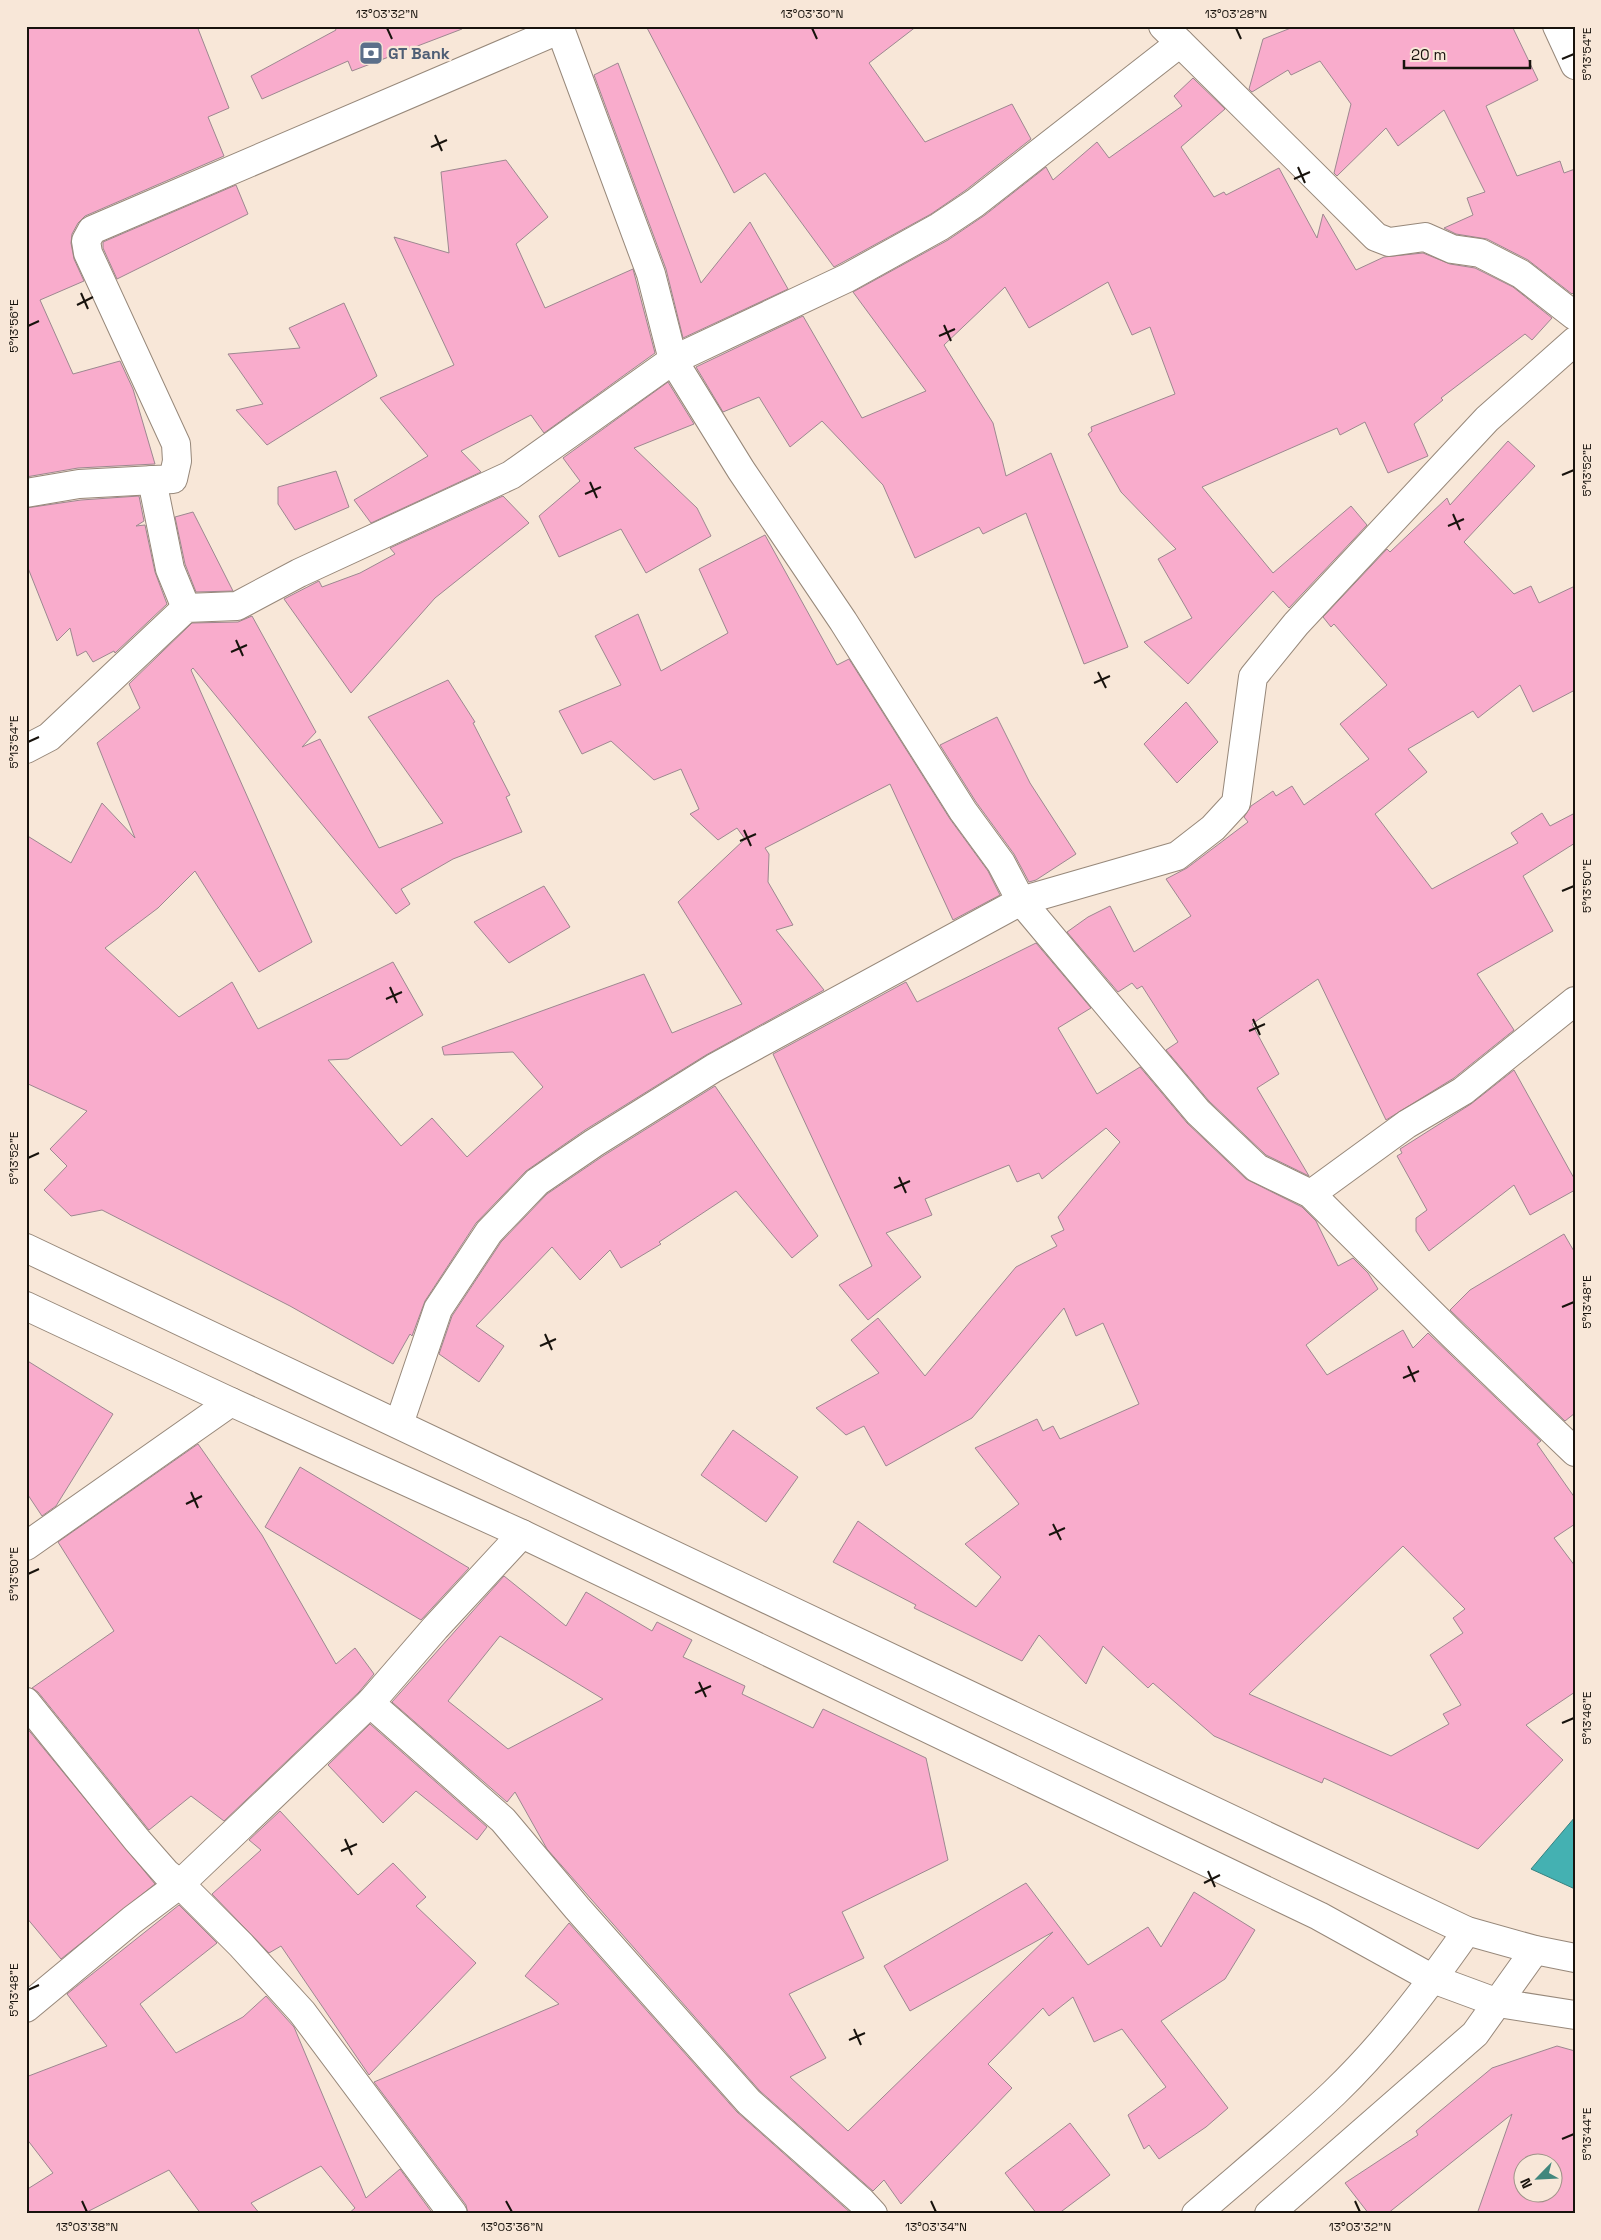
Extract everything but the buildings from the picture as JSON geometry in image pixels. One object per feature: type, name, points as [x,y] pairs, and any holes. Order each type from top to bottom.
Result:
[{"type":"street","points":[[1557,26],[1575,65]]},
{"type":"street","points":[[26,493],[79,484],[173,479],[177,461],[176,444],[88,252],[86,241],[92,230],[560,28],[651,274],[674,360],[740,470],[843,621],[963,811],[1001,863],[1020,901],[1198,1112],[1257,1168],[1311,1194],[1575,1452]]},
{"type":"street","points":[[26,749],[49,737],[186,608],[237,606],[299,572],[511,475],[674,360],[847,278],[940,227],[975,203],[1172,34],[1376,237],[1389,242],[1425,237],[1452,249],[1480,254],[1521,274],[1575,316]]},
{"type":"street","points":[[400,1424],[438,1309],[489,1232],[537,1182],[594,1143],[714,1068],[1020,901],[1177,856],[1213,828],[1236,803],[1253,676],[1296,624],[1487,419],[1575,341]]},
{"type":"street","points":[[152,480],[170,569],[186,608]]},
{"type":"street","points":[[1311,1194],[1407,1124],[1463,1091],[1575,1002]]},
{"type":"street","points":[[26,1248],[1467,1931],[1535,1950],[1575,1958]]},
{"type":"street","points":[[26,1306],[231,1402],[522,1534],[1319,1916],[1433,1979],[1498,2003],[1575,2015]]},
{"type":"street","points":[[26,1546],[231,1402]]},
{"type":"street","points":[[26,2008],[132,1920],[180,1884],[370,1703],[435,1628],[522,1534]]},
{"type":"street","points":[[26,1702],[137,1840],[166,1873],[180,1884],[241,1945],[302,2012],[453,2214]]},
{"type":"street","points":[[370,1703],[503,1820],[749,2102],[861,2201],[872,2214]]},
{"type":"street","points":[[1196,2214],[1334,2093],[1374,2050],[1433,1979],[1467,1931]]},
{"type":"street","points":[[1269,2214],[1475,2034],[1535,1950]]},
{"type":"water","points":[[1575,1817],[1575,1889],[1531,1869]]},
{"type":"place","name":"GT Bank","points":[[371,53]]}]
